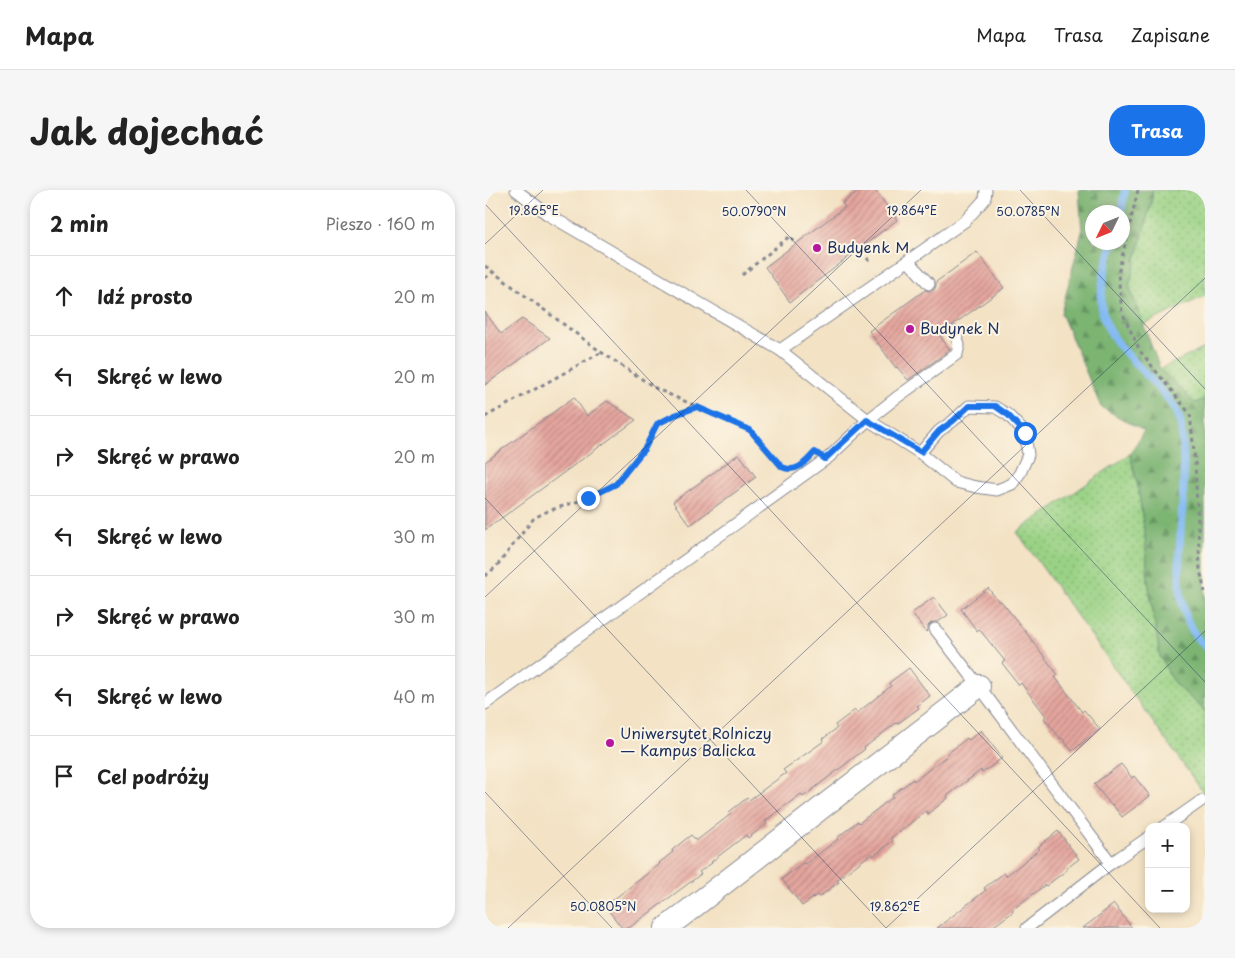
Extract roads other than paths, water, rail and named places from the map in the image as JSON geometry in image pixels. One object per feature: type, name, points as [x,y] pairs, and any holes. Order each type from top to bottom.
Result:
[{"type":"street","points":[[666,928],[979,686]]},
{"type":"lane","points":[[516,190],[547,214],[780,350],[867,420],[921,452],[956,482],[997,490],[1012,484],[1020,473],[1028,455],[1025,433],[1008,415],[995,406],[969,406],[939,431],[921,452]]},
{"type":"lane","points":[[780,350],[965,221],[985,199],[986,190]]},
{"type":"lane","points":[[908,261],[929,284]]},
{"type":"lane","points":[[485,704],[829,457],[867,420],[957,354],[959,345],[955,332]]},
{"type":"lane","points":[[935,629],[1111,863]]},
{"type":"lane","points":[[1170,823],[1201,802]]},
{"type":"lane","points":[[1027,928],[1111,863],[1145,840]]},
{"type":"waterway","points":[[1122,205],[1125,190]]},
{"type":"waterway","points":[[1111,250],[1106,267],[1101,302],[1109,330],[1129,357],[1174,407],[1181,424],[1184,466],[1179,554],[1181,596],[1186,616],[1193,632],[1205,646]]},
{"type":"place","name":"Budyenk M","points":[[817,248]]},
{"type":"place","name":"Budynek N","points":[[910,329]]},
{"type":"place","name":"Uniwersytet Rolniczy — Kampus Balicka","points":[[610,743]]}]
